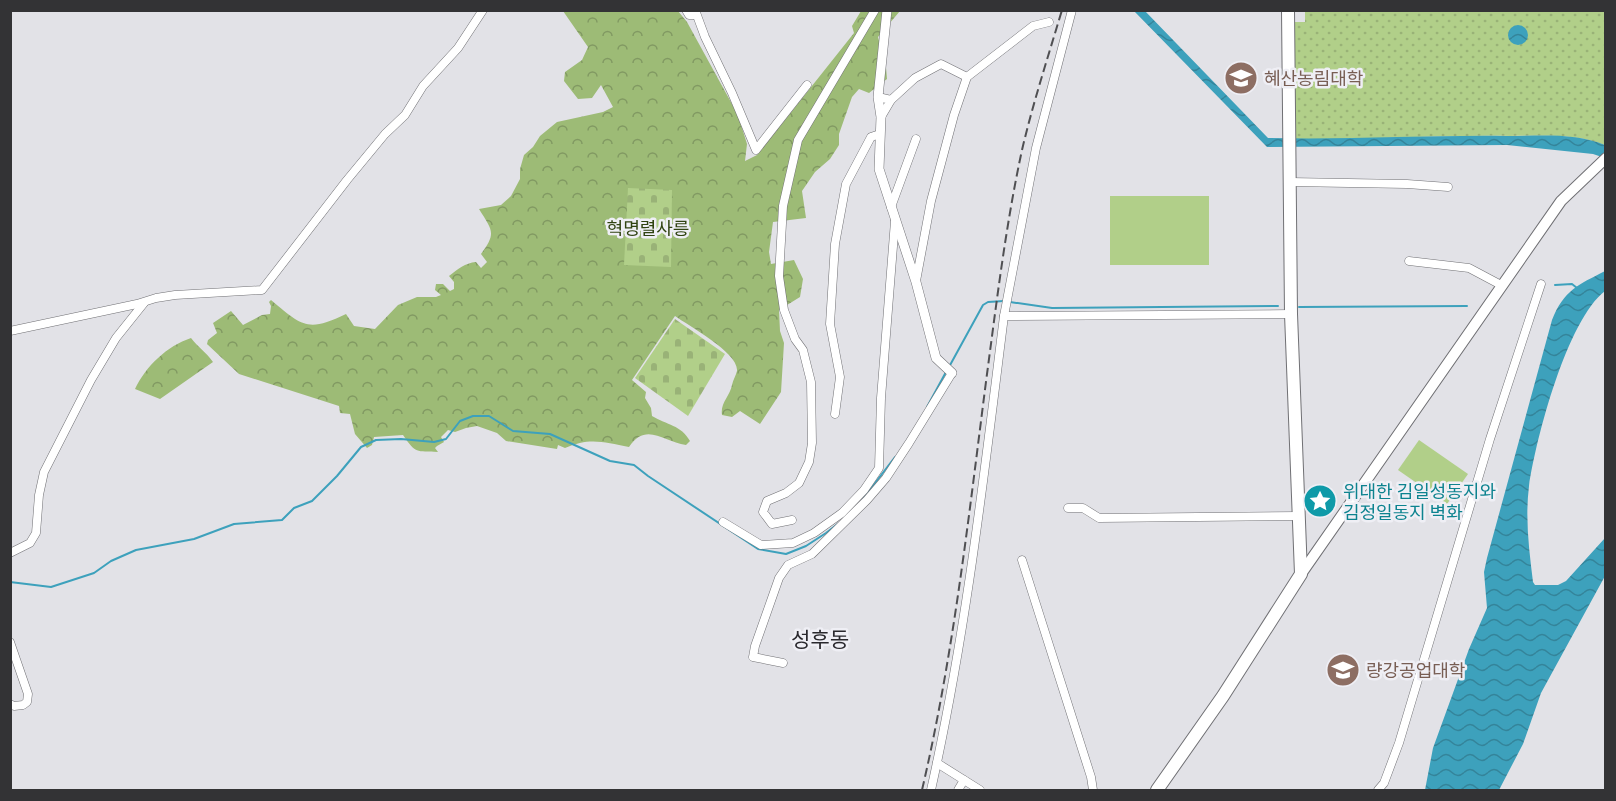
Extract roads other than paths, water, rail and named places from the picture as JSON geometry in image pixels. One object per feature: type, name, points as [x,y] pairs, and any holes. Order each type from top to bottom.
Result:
[{"type":"main road","points":[[1288,10],[1291,314],[1301,574]]},
{"type":"main road","points":[[1157,790],[1222,696],[1301,574],[1561,201],[1604,159]]},
{"type":"street","points":[[10,331],[175,295],[262,290],[347,180],[405,115],[423,86],[458,48],[483,10]]},
{"type":"street","points":[[686,10],[689,15],[695,13],[756,150],[807,85]]},
{"type":"street","points":[[792,520],[771,524],[764,512],[767,501],[786,493],[799,483],[808,462],[812,443],[811,382],[803,350],[795,339],[784,310],[779,276],[783,206],[798,140],[875,10]]},
{"type":"street","points":[[783,663],[753,657],[779,578],[788,565],[812,554],[886,478],[909,443],[948,371],[936,358],[916,282],[879,169],[881,117],[878,97],[887,10]]},
{"type":"street","points":[[931,790],[948,714],[969,588],[1006,301],[1036,148],[1072,10]]},
{"type":"street","points":[[916,282],[931,201],[954,115],[967,77],[1033,26],[1049,22]]},
{"type":"street","points":[[881,117],[891,100],[915,78],[941,64],[967,77]]},
{"type":"street","points":[[878,97],[891,100]]},
{"type":"street","points":[[835,414],[840,377],[830,324],[835,244],[846,184],[871,137],[880,134]]},
{"type":"street","points":[[891,207],[916,139]]},
{"type":"street","points":[[1290,182],[1448,187]]},
{"type":"street","points":[[723,522],[761,545],[793,543],[814,533],[842,513],[864,490],[879,468],[881,398],[895,219]]},
{"type":"street","points":[[1409,261],[1469,268],[1502,285]]},
{"type":"street","points":[[1378,790],[1384,783],[1398,744],[1487,450],[1541,284]]},
{"type":"street","points":[[10,553],[30,543],[36,533],[39,495],[44,472],[91,380],[116,338],[145,302]]},
{"type":"street","points":[[1004,316],[1291,314]]},
{"type":"street","points":[[1068,508],[1083,508],[1099,518],[1299,516]]},
{"type":"street","points":[[1022,560],[1068,700],[1093,790]]},
{"type":"street","points":[[10,642],[15,652],[16,665],[21,672],[28,694],[27,702],[23,705],[10,704]]},
{"type":"street","points":[[937,763],[980,790]]},
{"type":"street","points":[[958,790],[964,780]]},
{"type":"water","points":[[1134,11],[1145,11],[1268,138],[1556,136],[1581,138],[1605,145],[1605,158],[1593,154],[1507,145],[1267,147]]},
{"type":"water","points":[[1518,25],[1525,28],[1528,35],[1525,42],[1518,45],[1511,42],[1508,35],[1511,28]]},
{"type":"water","points":[[1605,271],[1605,291],[1591,306],[1578,327],[1555,381],[1538,439],[1527,510],[1530,558],[1535,585],[1558,585],[1566,581],[1605,538],[1605,576],[1541,693],[1523,744],[1499,790],[1425,790],[1433,748],[1469,649],[1487,608],[1484,572],[1487,558],[1552,320],[1567,295],[1587,280]]},
{"type":"waterway","points":[[1555,285],[1572,284],[1577,288]]},
{"type":"waterway","points":[[949,367],[983,305],[988,302],[1004,301]]},
{"type":"waterway","points":[[1010,302],[1052,308],[1278,306]]},
{"type":"waterway","points":[[1299,307],[1467,306]]},
{"type":"waterway","points":[[927,407],[946,372]]},
{"type":"waterway","points":[[10,582],[51,587],[94,573],[111,561],[136,550],[194,539],[234,524],[282,520],[294,508],[312,501],[361,447],[376,440],[401,439],[434,442],[446,439],[460,421],[473,416],[489,416],[513,431],[550,434],[610,461],[634,465],[758,549],[786,554],[806,546],[839,523]]},
{"type":"waterway","points":[[862,500],[895,457]]},
{"type":"railway","points":[[922,790],[952,635],[1011,206],[1026,132],[1062,10]]},
{"type":"place","name":"혜산농림대학","points":[[1241,78]]},
{"type":"place","name":"위대한 김일성동지와 김정일동지 벽화","points":[[1320,501]]},
{"type":"place","name":"량강공업대학","points":[[1343,670]]},
{"type":"district","name":"성후동","points":[[820,639]]},
{"type":"park label","name":"혁명렬사릉","points":[[648,228]]}]
